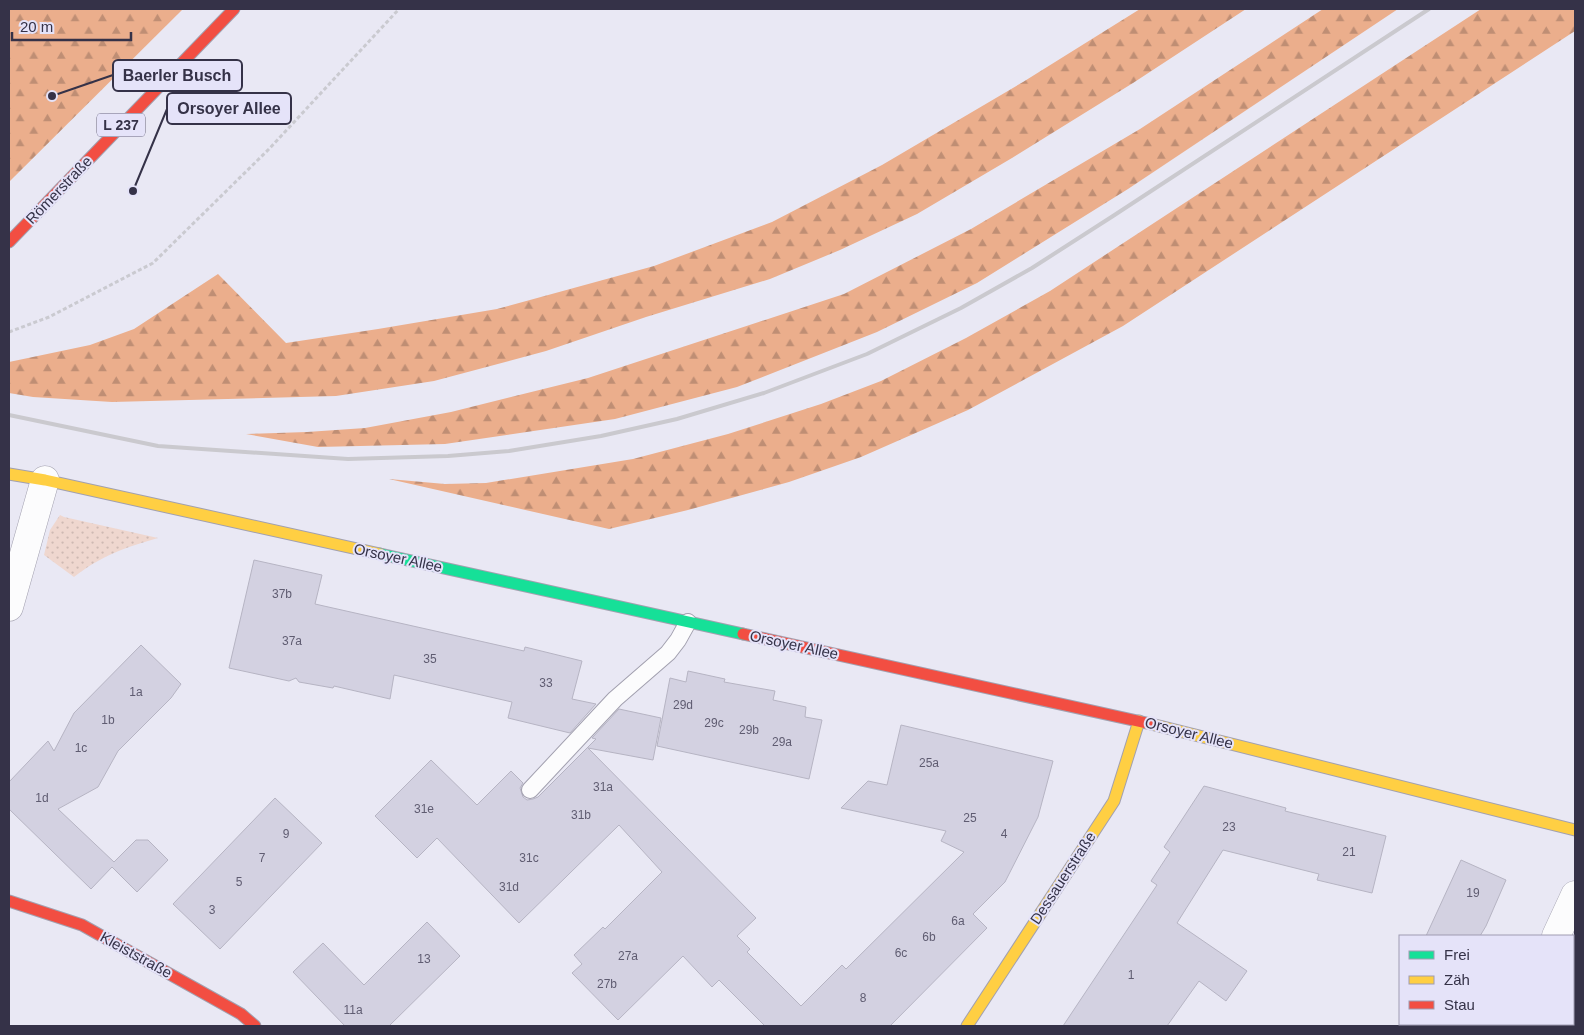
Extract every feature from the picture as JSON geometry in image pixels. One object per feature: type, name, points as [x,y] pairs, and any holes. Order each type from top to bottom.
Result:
[{"type":"street","name":"Römerstraße","points":[[9,242],[234,9]]},
{"type":"street","name":"Orsoyer Allee","points":[[9,474],[45,480],[1139,721],[1575,830]]},
{"type":"street","points":[[9,607],[45,480]]},
{"type":"street","name":"Dessauerstraße","points":[[967,1026],[1114,801],[1139,721]]},
{"type":"street","points":[[1556,935],[1575,895]]},
{"type":"street","name":"Kleiststraße","points":[[9,901],[82,925],[241,1014],[255,1026]]},
{"type":"lane","points":[[530,790],[615,699],[668,653],[688,622]]},
{"type":"path","points":[[9,332],[49,317],[153,263],[269,149],[399,9]]},
{"type":"shaded area","points":[[60,515],[158,538],[114,553],[94,563],[74,577],[44,555],[50,530]]},
{"type":"green space","points":[[9,9],[183,9],[9,182]]},
{"type":"green space","points":[[1140,9],[1246,9],[1133,83],[917,214],[840,250],[770,279],[646,317],[546,351],[434,381],[336,396],[112,402],[33,397],[9,393],[9,362],[90,345],[134,329],[218,274],[286,343],[497,309],[654,266],[772,222],[882,165],[1023,82]]},
{"type":"green space","points":[[1323,9],[1398,9],[1128,189],[977,283],[877,332],[737,387],[615,419],[445,444],[318,447],[246,434],[365,428],[451,412],[588,378],[844,294],[971,229],[1140,129]]},
{"type":"green space","points":[[1481,9],[1575,9],[1575,31],[1123,326],[968,410],[861,457],[789,482],[688,510],[609,529],[389,479],[445,484],[486,483],[633,459],[728,434],[821,404],[881,381],[966,338],[1050,291]]},
{"type":"building","points":[[254,560],[322,575],[315,604],[524,651],[525,647],[582,661],[572,699],[596,704],[570,733],[508,718],[512,702],[394,675],[390,699],[334,686],[333,688],[299,682],[296,678],[289,681],[229,668]]},
{"type":"building","points":[[141,645],[181,684],[171,698],[118,751],[98,787],[58,809],[114,862],[136,840],[148,840],[168,860],[137,892],[112,867],[91,889],[9,809],[9,782],[48,741],[54,751],[74,713]]},
{"type":"building","points":[[688,671],[725,679],[724,682],[775,691],[773,700],[806,707],[805,717],[822,720],[809,779],[657,746],[670,678],[686,682]]},
{"type":"building","points":[[619,709],[661,718],[653,760],[588,748],[756,918],[737,936],[750,949],[747,952],[801,1006],[842,965],[846,969],[964,852],[941,841],[946,831],[841,808],[868,781],[887,785],[901,725],[1053,761],[1038,817],[1005,882],[973,914],[987,928],[890,1026],[765,1026],[719,980],[712,987],[683,956],[618,1020],[572,973],[582,964],[574,955],[603,927],[605,929],[662,872],[619,825],[519,923],[437,838],[417,858],[375,816],[431,760],[477,805],[511,771],[523,783],[520,788],[523,797],[527,800],[538,797],[596,739],[592,738]]},
{"type":"building","points":[[1204,786],[1286,808],[1285,811],[1386,836],[1372,893],[1317,880],[1319,874],[1223,850],[1177,923],[1247,971],[1226,1001],[1199,981],[1167,1026],[1063,1026],[1157,885],[1151,881],[1170,852],[1164,847]]},
{"type":"building","points":[[275,798],[322,843],[220,949],[173,904]]},
{"type":"building","points":[[1461,860],[1506,880],[1481,935],[1426,935]]},
{"type":"building","points":[[427,922],[460,956],[389,1026],[345,1026],[293,972],[323,943],[364,985]]},
{"type":"railway","points":[[9,415],[158,446],[348,459],[448,456],[509,451],[601,436],[677,419],[764,393],[867,354],[961,308],[1032,268],[1429,9]]},
{"type":"traffic: fast","points":[[380,554],[743,634]]},
{"type":"traffic: slow","points":[[9,474],[45,480],[380,554]]},
{"type":"traffic: slow","points":[[967,1026],[1114,801],[1139,721]]},
{"type":"traffic: slow","points":[[1151,724],[1575,830]]},
{"type":"traffic: jam","points":[[9,242],[234,9]]},
{"type":"traffic: jam","points":[[743,634],[1151,724]]},
{"type":"traffic: jam","points":[[9,901],[82,925],[241,1014],[255,1026]]},
{"type":"place","name":"Baerler Busch","points":[[52,96]]},
{"type":"place","name":"Orsoyer Allee","points":[[133,191]]}]
